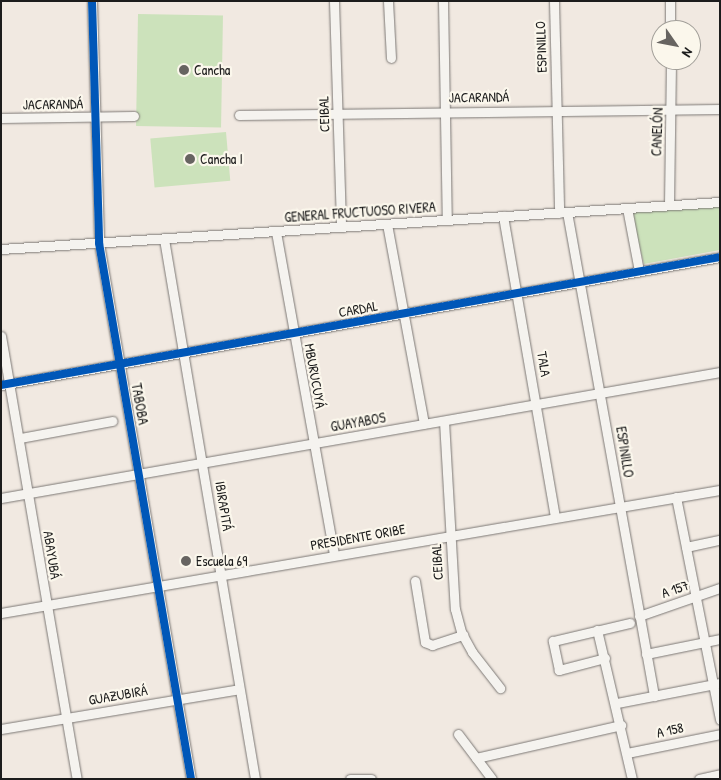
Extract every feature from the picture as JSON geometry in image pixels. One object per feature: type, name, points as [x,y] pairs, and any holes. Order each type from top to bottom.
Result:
[{"type":"street","name":"TABOBA","points":[[92,1],[99,242],[191,779]]},
{"type":"street","name":"CEIBAL","points":[[334,1],[341,226]]},
{"type":"street","points":[[388,1],[391,58]]},
{"type":"street","points":[[444,1],[447,220]]},
{"type":"street","name":"ESPINILLO","points":[[554,1],[556,109],[563,213],[581,282],[654,696]]},
{"type":"street","points":[[670,1],[670,20]]},
{"type":"street","name":"CANELÓN","points":[[668,205],[672,109],[671,70]]},
{"type":"street","name":"JACARANDÁ","points":[[239,115],[556,109],[720,109]]},
{"type":"street","name":"JACARANDÁ","points":[[1,118],[134,116]]},
{"type":"street","name":"GENERAL FRUCTUOSO RIVERA","points":[[1,249],[720,202]]},
{"type":"street","points":[[627,208],[640,271]]},
{"type":"street","name":"TALA","points":[[503,216],[518,292],[555,517]]},
{"type":"street","points":[[387,224],[424,424]]},
{"type":"street","name":"MBURUCUYÁ","points":[[276,232],[334,555]]},
{"type":"street","name":"IBIRAPITÁ","points":[[164,239],[255,779]]},
{"type":"street","name":"CARDAL","points":[[6,384],[720,257]]},
{"type":"street","name":"ABAYUBÁ","points":[[1,336],[6,384],[20,438],[46,606],[77,779]]},
{"type":"street","name":"GUAYABOS","points":[[1,498],[720,372]]},
{"type":"street","points":[[20,438],[112,421]]},
{"type":"street","name":"CEIBAL","points":[[444,421],[452,591],[463,635],[500,688]]},
{"type":"street","name":"PRESIDENTE ORIBE","points":[[1,614],[450,534],[720,490]]},
{"type":"street","points":[[676,497],[705,642],[716,684],[720,720]]},
{"type":"street","points":[[686,547],[720,540]]},
{"type":"street","points":[[415,581],[425,642],[432,645],[463,635]]},
{"type":"street","name":"A 157","points":[[639,616],[720,588]]},
{"type":"street","points":[[604,658],[559,670],[553,641],[630,623]]},
{"type":"street","points":[[597,630],[616,703],[632,779]]},
{"type":"street","points":[[646,654],[720,639]]},
{"type":"street","points":[[616,703],[716,684]]},
{"type":"street","name":"GUAZUBIRÁ","points":[[1,729],[239,688]]},
{"type":"street","points":[[476,758],[621,725]]},
{"type":"street","points":[[458,734],[492,779]]},
{"type":"street","name":"A 158","points":[[627,753],[720,734]]},
{"type":"street","points":[[700,779],[720,774]]},
{"type":"street","points":[[354,778],[371,779]]},
{"type":"green space","name":"Cancha","points":[[138,14],[223,15],[221,127],[136,126]]},
{"type":"green space","name":"Cancha I","points":[[226,132],[230,181],[155,187],[150,139]]},
{"type":"green space","points":[[720,206],[720,250],[644,264],[630,211]]},
{"type":"cycle path","points":[[92,1],[99,243],[191,779]]},
{"type":"cycle path","points":[[1,385],[720,257]]},
{"type":"place","name":"Cancha","points":[[184,70]]},
{"type":"place","name":"Cancha I","points":[[190,159]]},
{"type":"place","name":"Escuela 69","points":[[186,561]]}]
